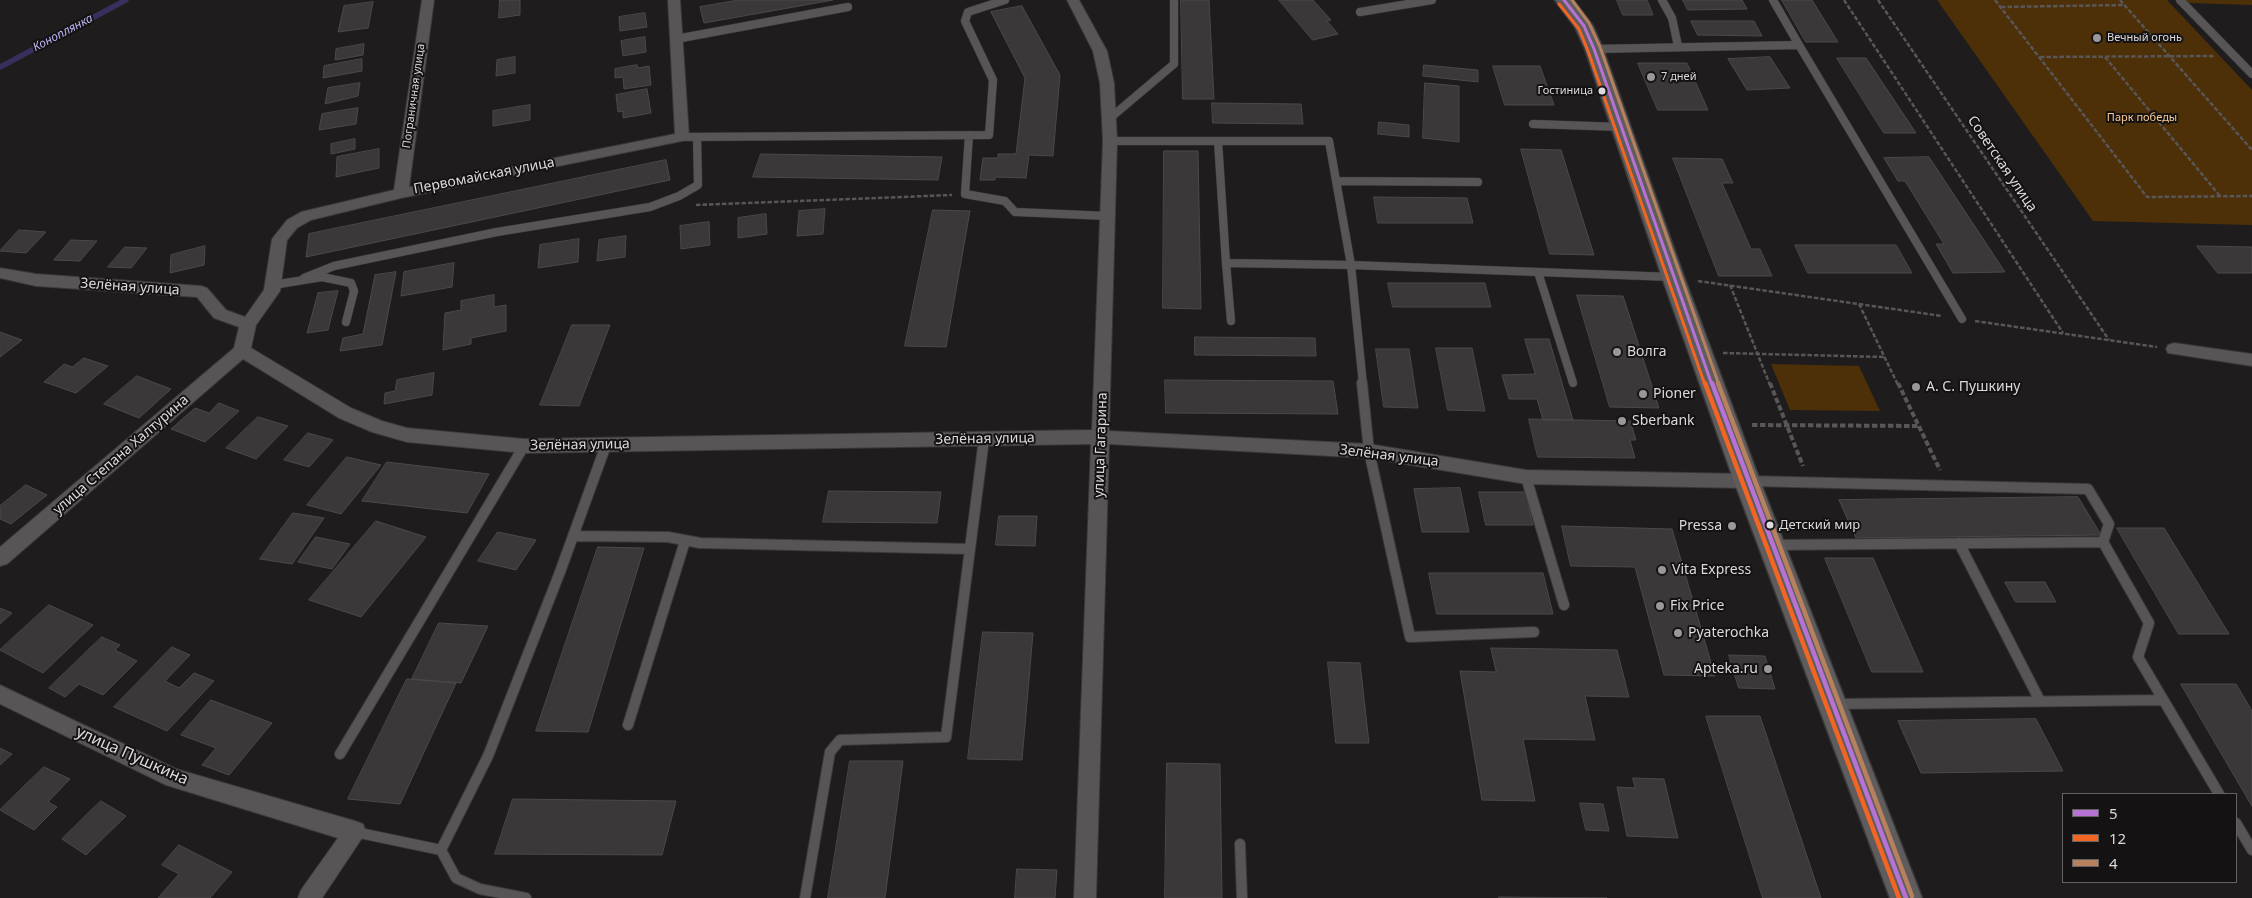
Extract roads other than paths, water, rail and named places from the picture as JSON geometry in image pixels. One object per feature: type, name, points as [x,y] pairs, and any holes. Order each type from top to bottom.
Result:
[{"type":"main road","points":[[1564,0],[1584,26],[1594,49],[1673,277],[1770,545],[1906,898]]},
{"type":"street","name":"Пограничная улица","points":[[401,193],[428,0]]},
{"type":"street","points":[[674,0],[682,137]]},
{"type":"street","name":"улица Гагарина","points":[[1073,0],[1100,51],[1107,83],[1110,141],[1084,898]]},
{"type":"street","name":"Первомайская улица","points":[[242,351],[248,324],[272,291],[280,239],[292,224],[306,216],[401,193],[682,137]]},
{"type":"street","name":"Зелёная улица","points":[[0,273],[36,280],[201,292],[220,314],[248,324]]},
{"type":"street","points":[[2174,350],[2252,360]]},
{"type":"street","name":"Зелёная улица","points":[[242,351],[345,413],[378,427],[407,435],[524,446],[1101,437],[1369,451],[1526,476],[1747,481]]},
{"type":"street","name":"улица Степана Халтурина","points":[[0,558],[242,351]]},
{"type":"street","name":"улица Пушкина","points":[[0,694],[173,778],[355,832]]},
{"type":"street","points":[[309,898],[355,832]]},
{"type":"lane","points":[[976,0],[980,8]]},
{"type":"lane","points":[[682,137],[989,135],[993,80],[965,21],[968,12],[1006,0]]},
{"type":"lane","points":[[1109,119],[1174,64],[1174,0]]},
{"type":"lane","points":[[1360,12],[1432,0]]},
{"type":"lane","points":[[1662,0],[1672,18],[1678,46]]},
{"type":"lane","points":[[1772,0],[1962,319]]},
{"type":"lane","points":[[2180,0],[2252,74]]},
{"type":"lane","points":[[676,40],[848,7]]},
{"type":"lane","points":[[1594,49],[1799,45]]},
{"type":"lane","points":[[1533,124],[1621,127]]},
{"type":"lane","points":[[969,135],[965,194],[1005,201],[1015,212],[1108,216]]},
{"type":"lane","points":[[273,286],[304,278],[334,266],[497,232],[650,207],[679,196],[698,186],[697,136]]},
{"type":"lane","points":[[1110,141],[1329,141],[1351,265],[1369,451],[1410,637],[1534,632]]},
{"type":"lane","points":[[1218,141],[1231,321]]},
{"type":"lane","points":[[1336,182],[1478,182]]},
{"type":"lane","points":[[1226,263],[1351,265],[1673,277]]},
{"type":"lane","points":[[1538,272],[1573,383]]},
{"type":"lane","points":[[304,278],[338,278],[351,283],[354,291],[346,322]]},
{"type":"lane","points":[[805,898],[830,752],[840,740],[946,737],[984,439]]},
{"type":"lane","points":[[440,850],[488,756],[574,536],[606,444]]},
{"type":"lane","points":[[340,754],[524,446]]},
{"type":"lane","points":[[1526,476],[1564,605]]},
{"type":"lane","points":[[1747,481],[2088,489],[2109,524],[2103,542],[2149,623],[2138,657],[2218,793]]},
{"type":"lane","points":[[574,536],[668,538],[700,543],[970,550]]},
{"type":"lane","points":[[628,725],[685,541]]},
{"type":"lane","points":[[1770,545],[2103,542]]},
{"type":"lane","points":[[1959,543],[2040,701]]},
{"type":"lane","points":[[1832,704],[2163,700]]},
{"type":"lane","points":[[2237,825],[2252,850]]},
{"type":"lane","points":[[355,832],[440,850],[456,878],[480,889],[526,898]]},
{"type":"lane","points":[[1240,844],[1242,898]]},
{"type":"waterway","name":"Коноплянка","points":[[0,67],[126,0]]},
{"type":"place","name":"Вечный огонь","points":[[2097,38]]},
{"type":"place","name":"7 дней","points":[[1651,77]]},
{"type":"place","name":"Гостиница","points":[[1602,91]]},
{"type":"place","name":"Волга","points":[[1617,352]]},
{"type":"place","name":"А. С. Пушкину","points":[[1916,387]]},
{"type":"place","name":"Pioner","points":[[1643,394]]},
{"type":"place","name":"Sberbank","points":[[1622,421]]},
{"type":"place","name":"Детский мир","points":[[1770,525]]},
{"type":"place","name":"Pressa","points":[[1732,526]]},
{"type":"place","name":"Vita Express","points":[[1662,570]]},
{"type":"place","name":"Fix Price","points":[[1660,606]]},
{"type":"place","name":"Pyaterochka","points":[[1678,633]]},
{"type":"place","name":"Apteka.ru","points":[[1768,669]]},
{"type":"park label","name":"Парк победы","points":[[2142,118]]}]
